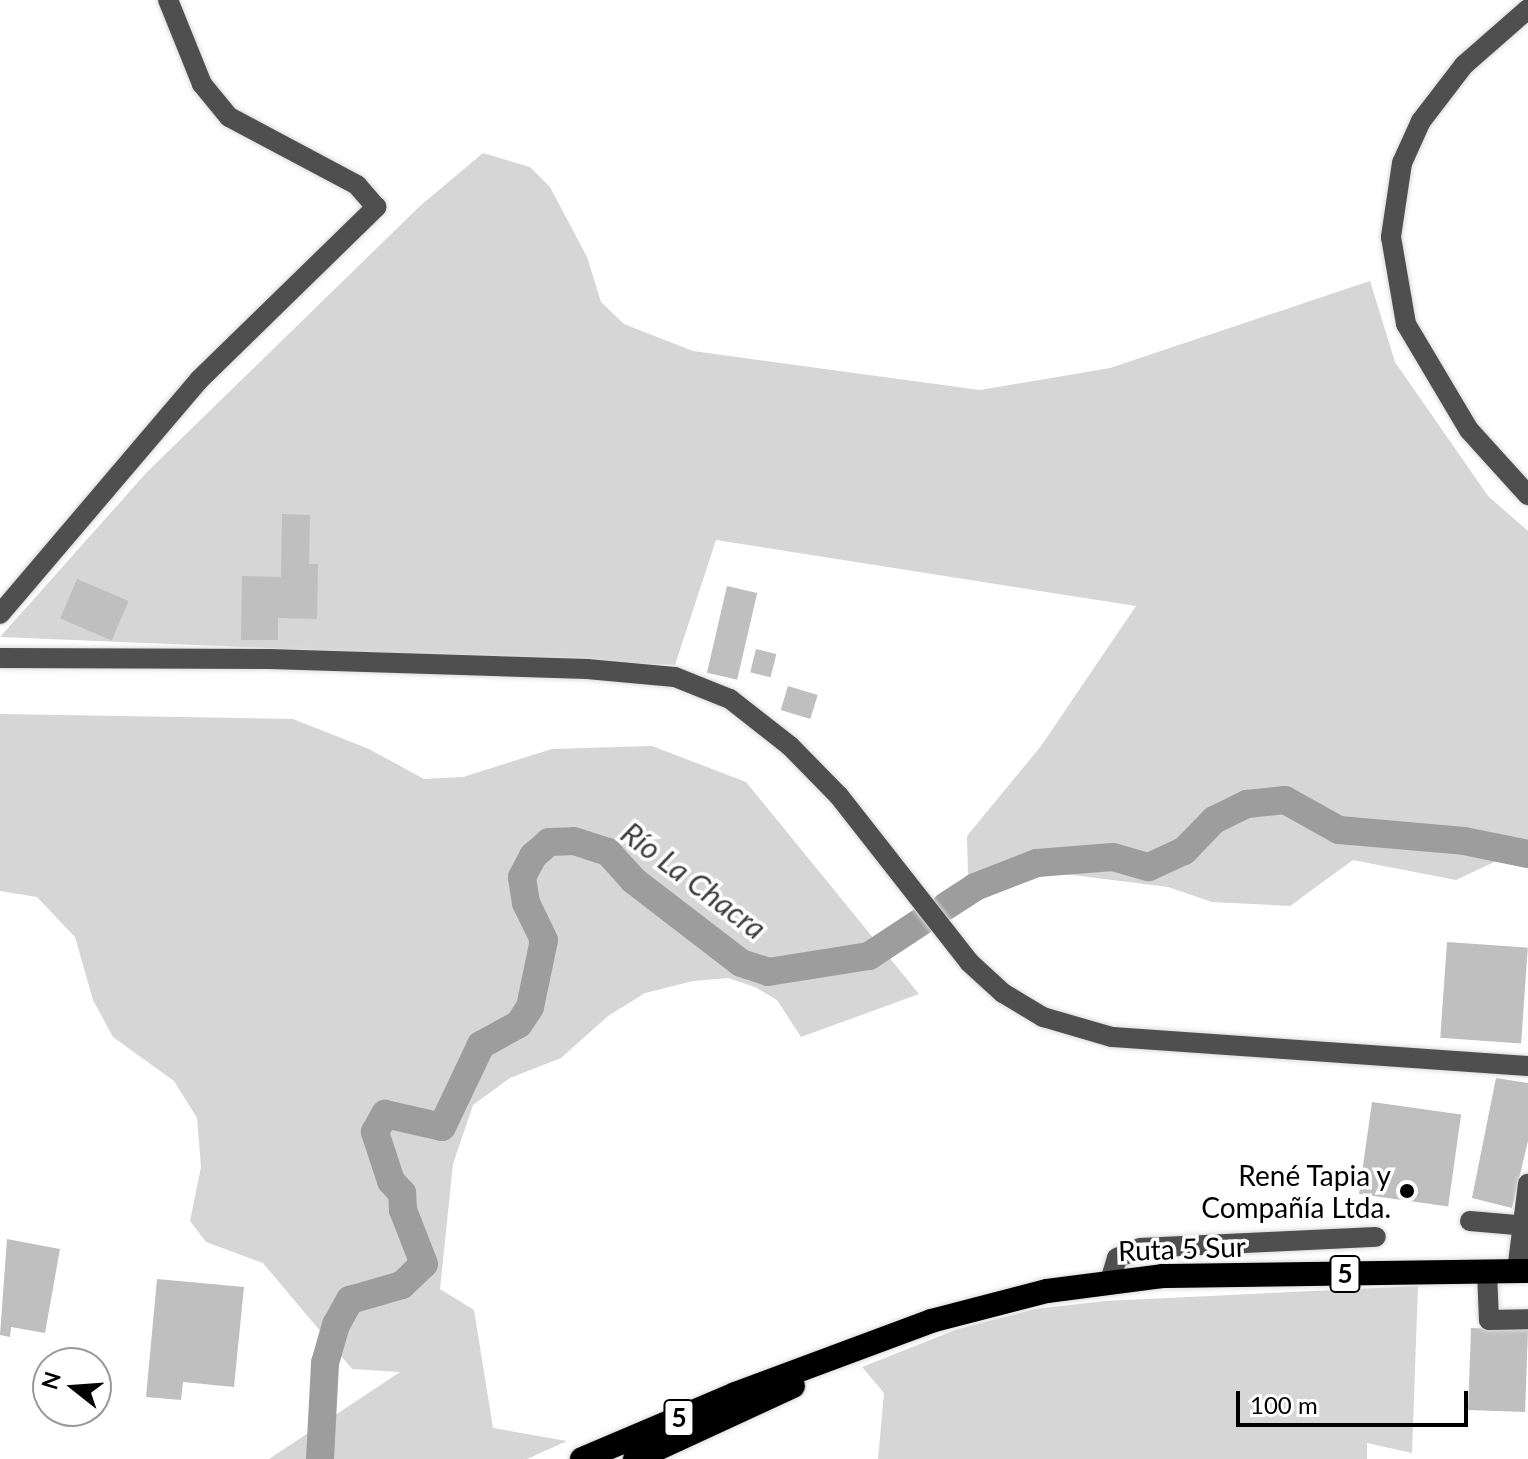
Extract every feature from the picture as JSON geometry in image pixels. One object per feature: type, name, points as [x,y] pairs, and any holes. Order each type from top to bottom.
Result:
[{"type":"highway","name":"Ruta 5 Sur","points":[[582,1459],[735,1394],[973,1308],[1110,1281],[1523,1271]]},
{"type":"highway","name":"Ruta 5 Sur","points":[[635,1459],[760,1404],[849,1354]]},
{"type":"street","points":[[0,614],[199,380],[376,207],[357,185],[229,117],[202,84],[168,0]]},
{"type":"street","points":[[1528,9],[1464,65],[1421,121],[1399,175],[1391,237],[1406,324],[1469,430],[1528,495]]},
{"type":"street","points":[[0,658],[270,659],[587,669],[675,677],[730,699],[790,746],[846,805],[969,962],[1003,993],[1043,1017],[1112,1037],[1528,1066]]},
{"type":"street","points":[[1523,1271],[1528,1184]]},
{"type":"street","points":[[1470,1221],[1525,1226]]},
{"type":"street","points":[[1110,1281],[1117,1258],[1140,1248],[1376,1237]]},
{"type":"street","points":[[1487,1272],[1489,1320],[1528,1319]]},
{"type":"shaded area","points":[[483,153],[530,167],[550,187],[587,257],[601,302],[624,324],[693,351],[980,390],[1110,368],[1370,281],[1395,362],[1488,496],[1528,531],[1528,846],[1456,880],[1353,860],[1290,906],[1212,902],[1168,887],[1041,871],[968,875],[967,836],[1041,746],[1136,606],[716,540],[675,665],[0,637],[147,472],[420,206]]},
{"type":"shaded area","points":[[0,714],[293,719],[369,749],[424,779],[463,777],[552,749],[652,746],[746,782],[919,994],[801,1037],[777,1000],[755,987],[728,978],[693,981],[645,993],[608,1016],[561,1058],[510,1078],[473,1105],[453,1164],[440,1289],[474,1310],[493,1428],[567,1441],[527,1459],[269,1459],[400,1372],[352,1369],[263,1263],[206,1242],[190,1221],[201,1167],[197,1118],[174,1081],[113,1037],[93,1000],[75,937],[37,897],[0,891]]},
{"type":"shaded area","points":[[1418,1286],[1412,1453],[1367,1443],[1367,1459],[878,1459],[884,1393],[862,1367],[958,1329],[1035,1309],[1105,1301]]},
{"type":"building","points":[[282,514],[310,515],[309,564],[318,564],[317,619],[278,618],[278,640],[241,640],[242,576],[281,577]]},
{"type":"building","points":[[77,579],[129,601],[112,640],[60,619]]},
{"type":"building","points":[[727,586],[757,593],[737,680],[707,673]]},
{"type":"building","points":[[756,649],[776,654],[771,677],[750,672]]},
{"type":"building","points":[[788,686],[818,695],[810,719],[781,710]]},
{"type":"building","points":[[1447,942],[1528,948],[1521,1043],[1440,1038]]},
{"type":"building","points":[[1496,1078],[1528,1083],[1528,1141],[1512,1208],[1472,1198]]},
{"type":"building","points":[[1372,1102],[1461,1115],[1448,1207],[1359,1194]]},
{"type":"building","points":[[7,1239],[60,1249],[45,1333],[11,1327],[10,1337],[0,1335]]},
{"type":"building","points":[[157,1279],[244,1287],[234,1387],[183,1382],[181,1400],[146,1397]]},
{"type":"building","points":[[1471,1328],[1528,1330],[1525,1412],[1468,1410]]},
{"type":"waterway","name":"Río La Chacra","points":[[946,906],[975,887],[1037,863],[1113,857],[1149,867],[1184,851],[1214,820],[1247,804],[1285,800],[1339,830],[1464,841],[1528,854]]},
{"type":"waterway","name":"Río La Chacra","points":[[320,1459],[325,1363],[336,1325],[350,1300],[402,1285],[424,1264],[403,1210],[402,1193],[391,1181],[375,1132],[385,1114],[442,1127],[481,1045],[519,1024],[530,1007],[544,940],[526,903],[522,877],[533,856],[549,842],[574,841],[608,852],[633,880],[741,963],[768,972],[869,956],[922,921]]},
{"type":"place","name":"René Tapia y Compañía Ltda.","points":[[1407,1191]]}]
